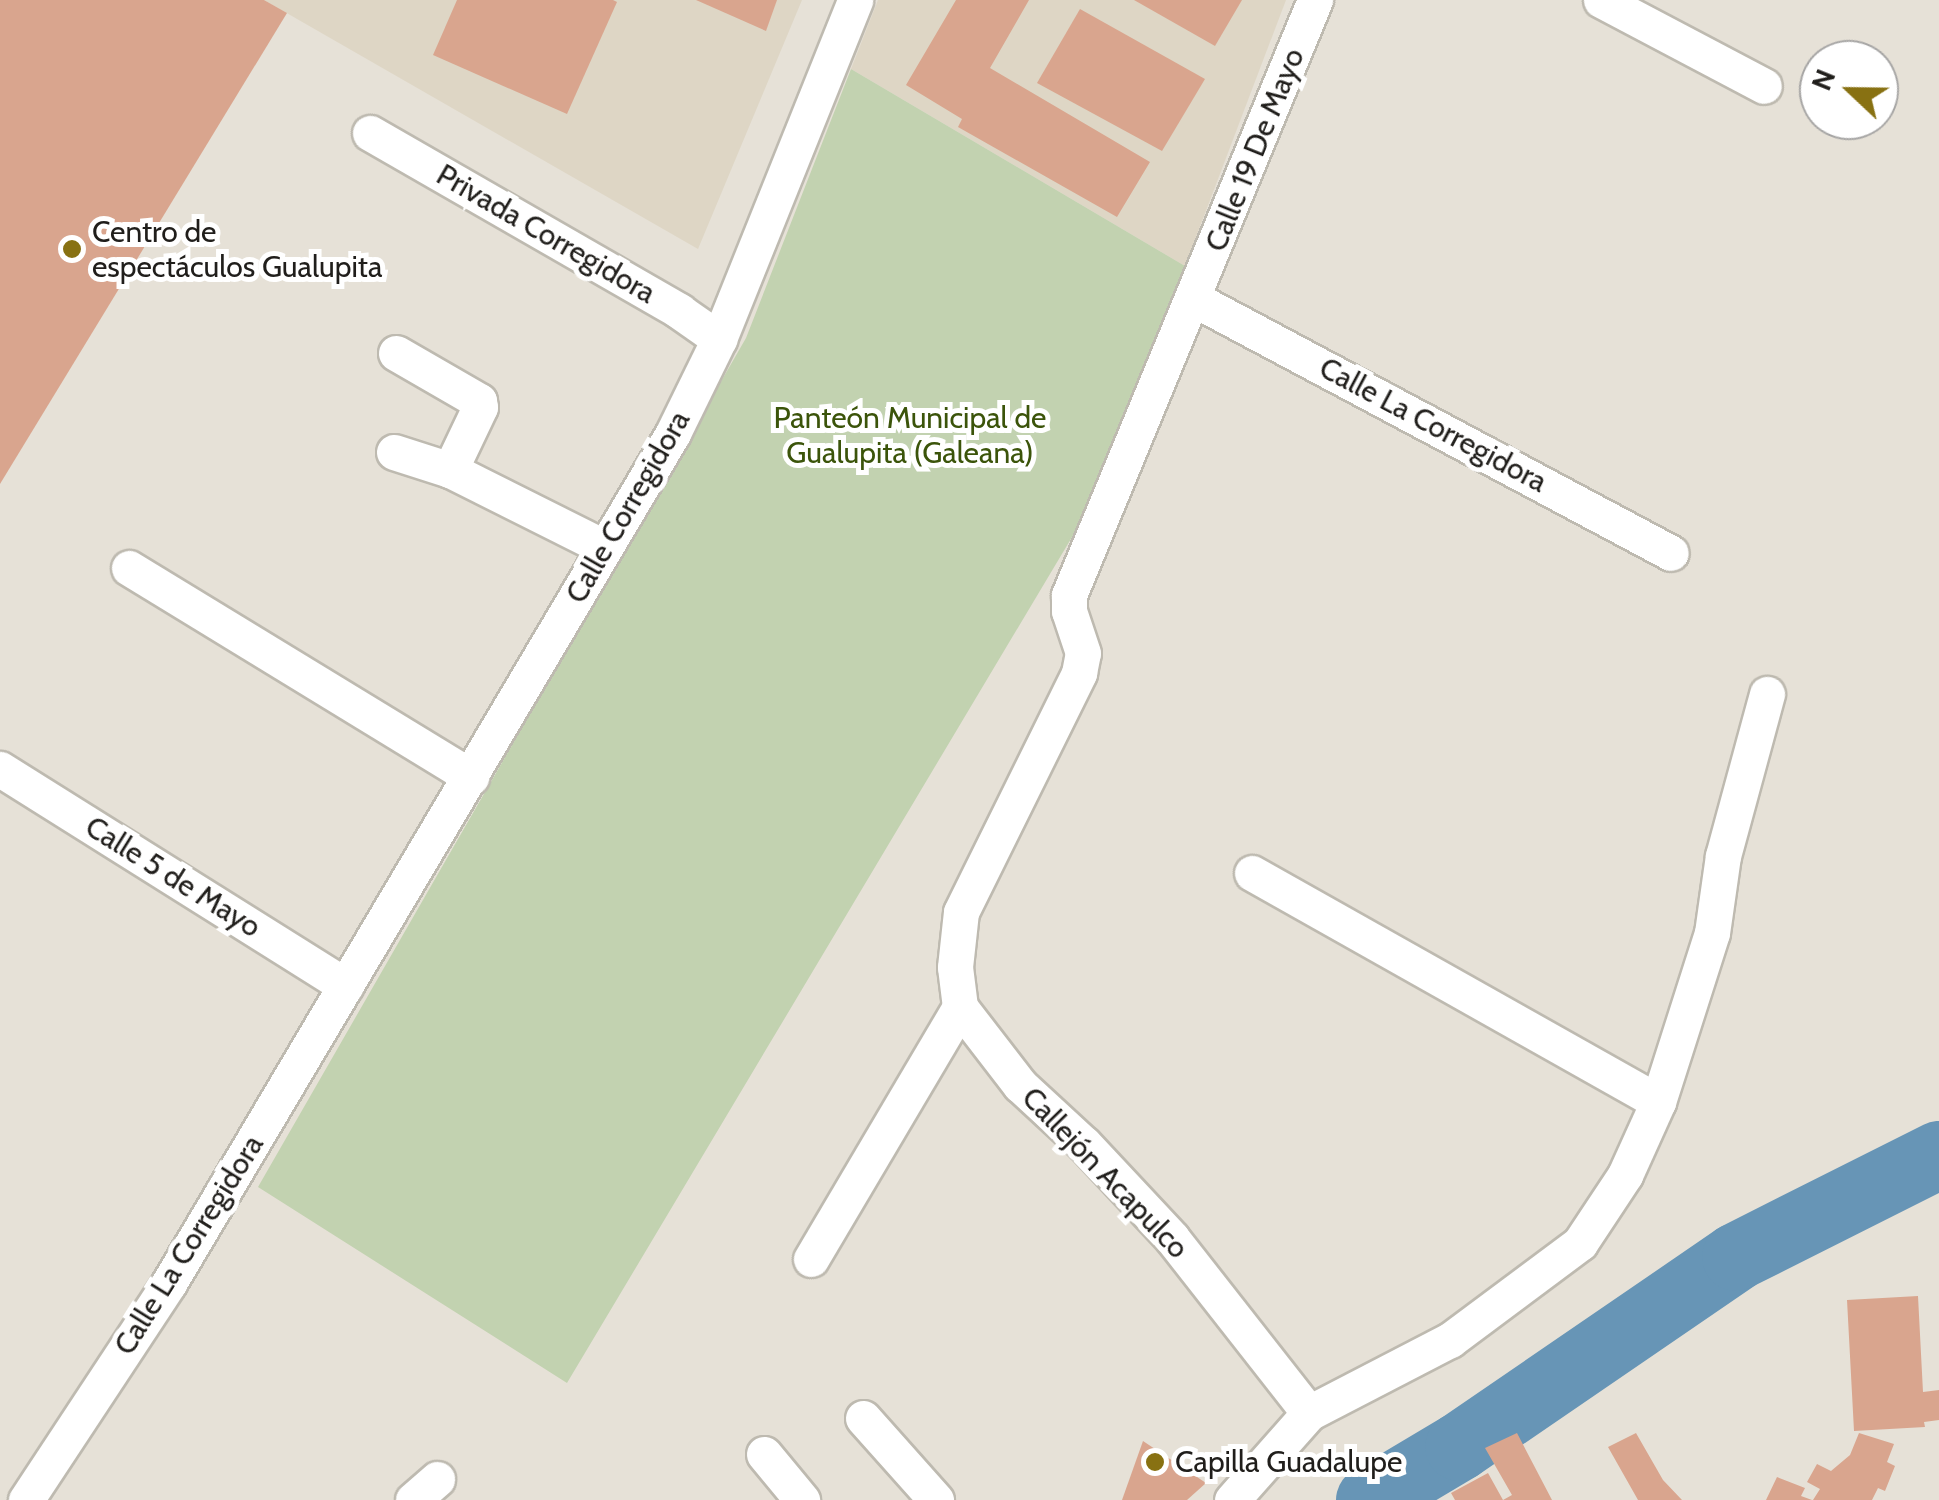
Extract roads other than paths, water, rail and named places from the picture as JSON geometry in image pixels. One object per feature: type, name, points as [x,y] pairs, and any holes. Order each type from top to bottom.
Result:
[{"type":"street","name":"Calle Corregidora","points":[[346,986],[673,433],[719,339],[855,0]]},
{"type":"street","name":"Calle 19 De Mayo","points":[[960,1007],[955,967],[962,912],[1079,673],[1083,654],[1068,611],[1070,595],[1315,0]]},
{"type":"street","points":[[1600,0],[1764,86]]},
{"type":"street","name":"Privada Corregidora","points":[[370,133],[679,310],[719,339]]},
{"type":"street","name":"Calle La Corregidora","points":[[1194,300],[1671,554]]},
{"type":"street","points":[[396,353],[478,402],[480,407],[450,470]]},
{"type":"street","points":[[394,452],[450,470],[604,548]]},
{"type":"street","points":[[129,568],[471,777]]},
{"type":"street","points":[[1232,1500],[1309,1413],[1450,1340],[1580,1243],[1625,1175],[1658,1102],[1712,933],[1723,856],[1766,694]]},
{"type":"street","name":"Calle 5 de Mayo","points":[[0,768],[346,986]]},
{"type":"street","points":[[1252,873],[1658,1102]]},
{"type":"street","name":"Calle La Corregidora","points":[[26,1500],[169,1283],[346,986]]},
{"type":"street","points":[[811,1259],[960,1007]]},
{"type":"street","name":"Callejón Acapulco","points":[[960,1007],[1020,1085],[1084,1144],[1172,1238],[1309,1413]]},
{"type":"street","points":[[863,1418],[936,1500]]},
{"type":"street","points":[[764,1454],[802,1500]]},
{"type":"waterway","points":[[1370,1500],[1459,1447],[1736,1257],[1939,1155]]},
{"type":"place","name":"Centro de espectáculos Gualupita","points":[[72,249]]},
{"type":"place","name":"Capilla Guadalupe","points":[[1155,1462]]},
{"type":"park label","name":"Panteón Municipal de Gualupita (Galeana)","points":[[910,435]]}]
